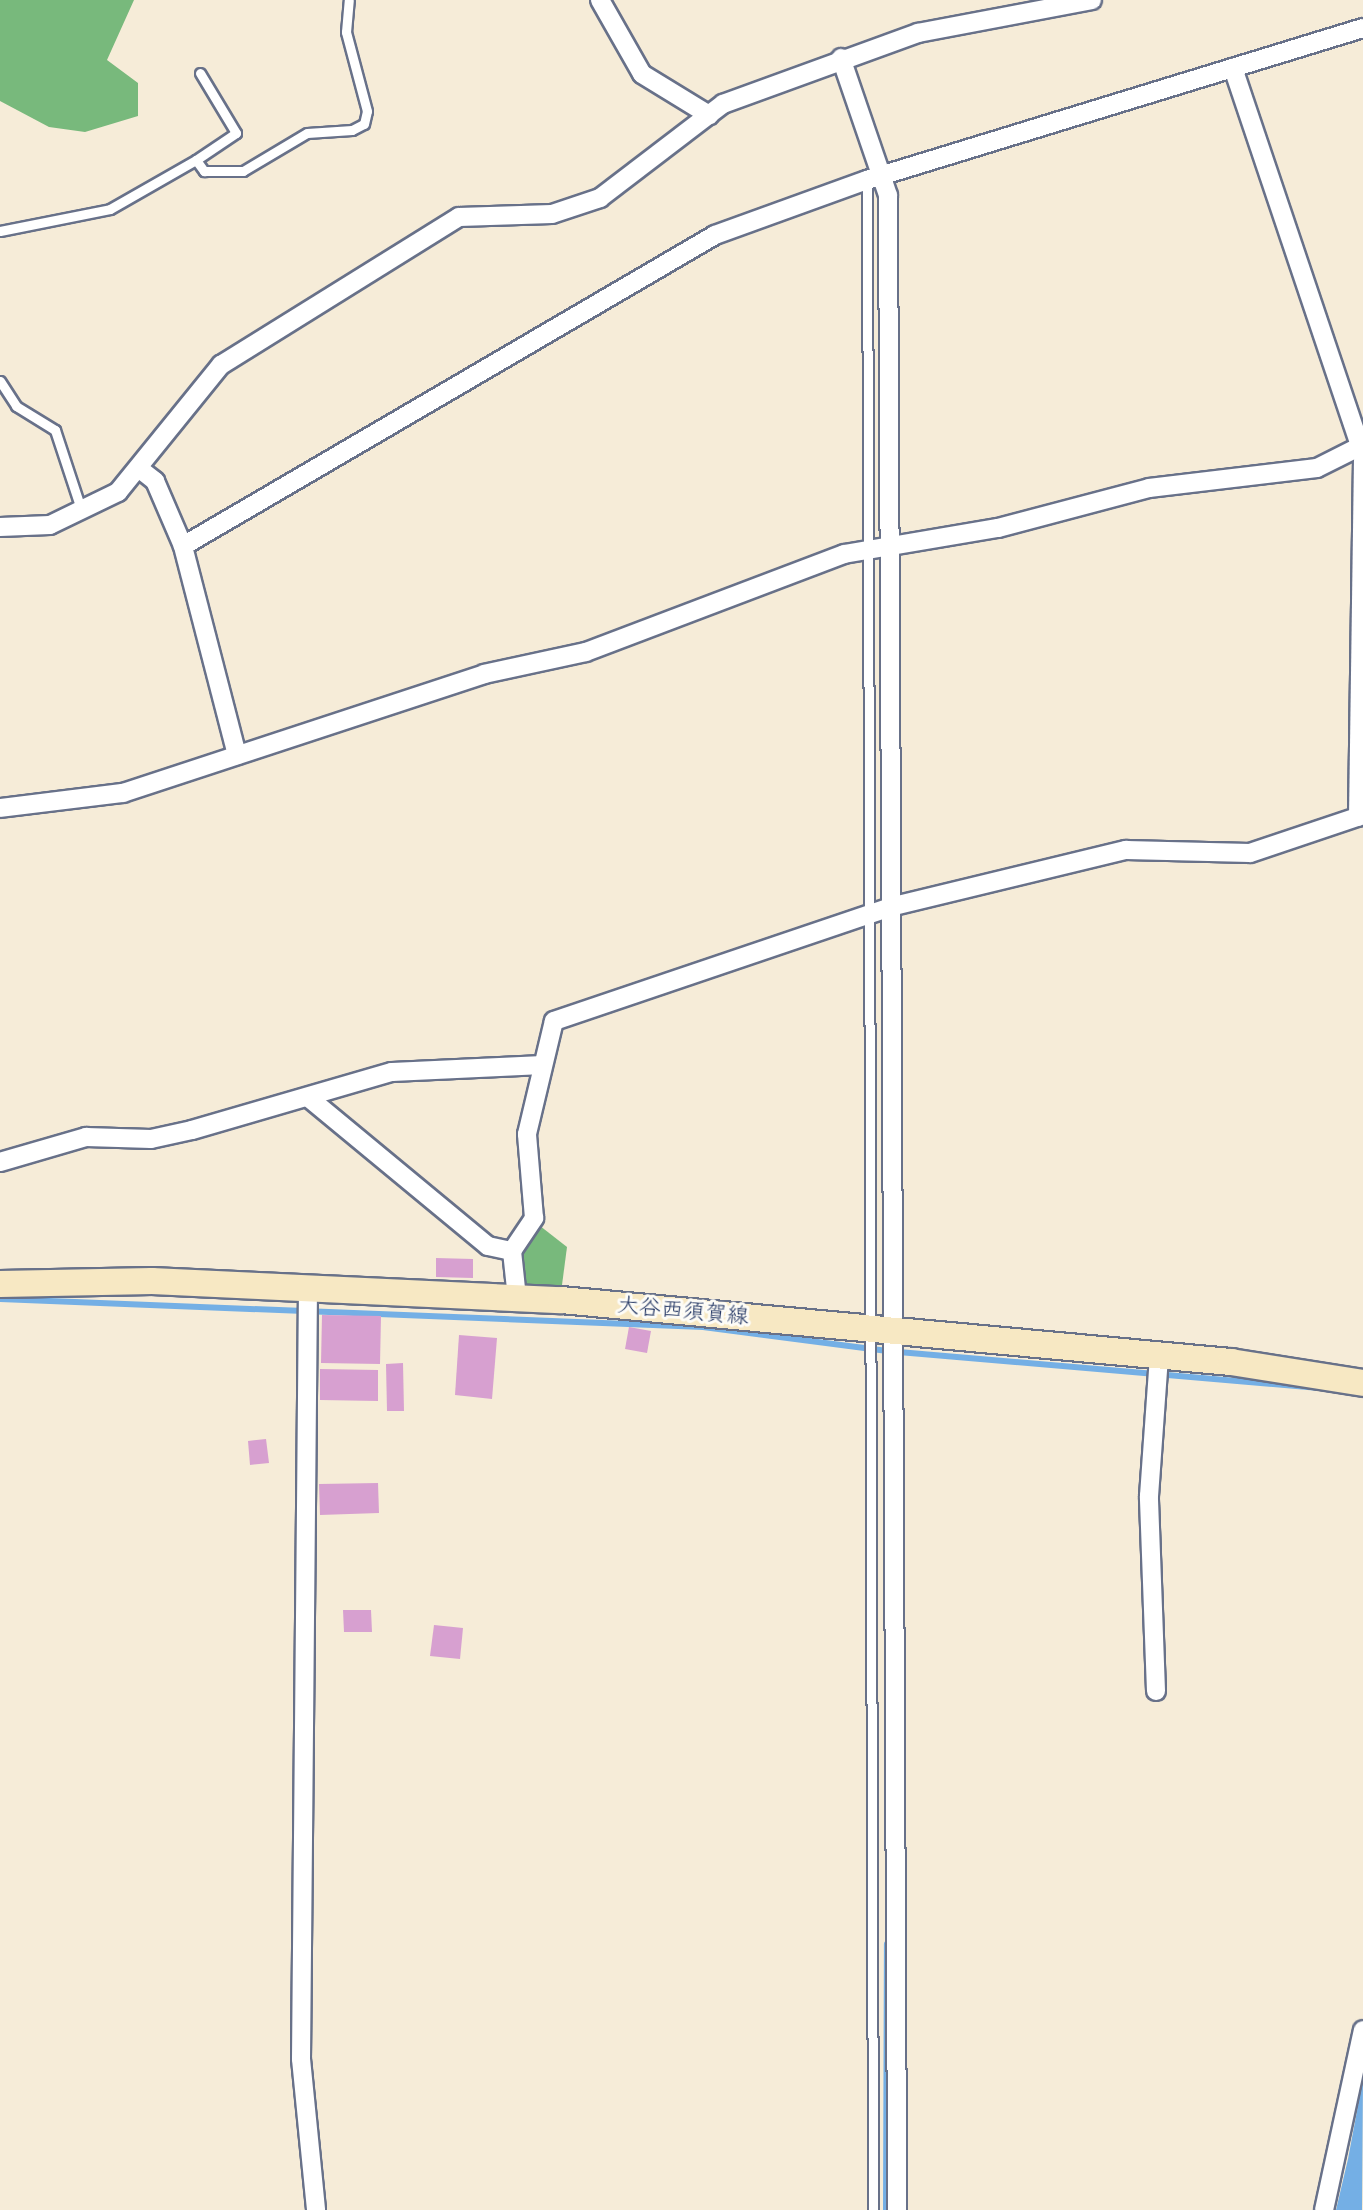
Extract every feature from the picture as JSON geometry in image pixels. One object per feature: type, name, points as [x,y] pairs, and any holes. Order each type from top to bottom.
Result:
[{"type":"main road","name":"大谷西須賀線","points":[[0,1284],[308,1287],[711,1312],[887,1335],[1159,1355],[1363,1383]]},
{"type":"street","points":[[600,0],[642,74],[709,115]]},
{"type":"street","points":[[0,527],[50,525],[82,512],[141,470],[221,365],[459,217],[552,214],[600,198],[709,115],[841,58],[918,33],[1092,0]]},
{"type":"street","points":[[183,546],[715,235],[876,177],[1363,28]]},
{"type":"street","points":[[841,58],[876,177],[881,546],[894,906],[887,1335],[897,2210]]},
{"type":"street","points":[[517,1298],[512,1251],[534,1218],[527,1134],[554,1021],[894,906],[1126,850],[1250,853],[1360,816],[1363,451],[1233,68]]},
{"type":"street","points":[[0,808],[123,793],[484,674],[586,652],[881,546],[998,528],[1149,488],[1317,468],[1363,451]]},
{"type":"street","points":[[141,470],[155,481],[183,546],[237,755]]},
{"type":"street","points":[[0,1162],[86,1137],[151,1139],[309,1098],[392,1072],[543,1065]]},
{"type":"street","points":[[309,1098],[488,1246],[512,1251]]},
{"type":"street","points":[[308,1287],[301,2059],[316,2210]]},
{"type":"street","points":[[1156,1691],[1149,1496],[1159,1355]]},
{"type":"street","points":[[1324,2210],[1363,2030]]},
{"type":"lane","points":[[196,160],[219,176],[264,163],[307,133],[364,124],[367,111],[346,32],[349,0]]},
{"type":"lane","points":[[0,231],[110,209],[196,160],[236,133],[200,73]]},
{"type":"lane","points":[[0,381],[16,406],[55,430],[82,512]]},
{"type":"lane","points":[[873,2210],[887,1335],[872,913],[881,546]]},
{"type":"green space","points":[[0,0],[134,0],[107,60],[138,83],[138,116],[85,132],[49,127],[0,101]]},
{"type":"green space","points":[[535,1222],[567,1247],[562,1285],[528,1288],[517,1272]]},
{"type":"water","points":[[1363,2079],[1362,2210],[1336,2210],[1348,2159]]},
{"type":"building","points":[[436,1258],[473,1259],[473,1278],[436,1277]]},
{"type":"building","points":[[322,1315],[381,1316],[380,1364],[321,1363]]},
{"type":"building","points":[[629,1327],[651,1331],[647,1353],[625,1349]]},
{"type":"building","points":[[459,1335],[497,1338],[492,1399],[455,1395]]},
{"type":"building","points":[[403,1363],[404,1411],[387,1411],[386,1364]]},
{"type":"building","points":[[320,1369],[378,1370],[378,1401],[320,1400]]},
{"type":"building","points":[[266,1439],[269,1463],[250,1465],[248,1441]]},
{"type":"building","points":[[378,1483],[379,1513],[320,1515],[319,1484]]},
{"type":"building","points":[[343,1610],[371,1610],[372,1632],[344,1632]]},
{"type":"building","points":[[434,1625],[463,1628],[460,1659],[430,1656]]},
{"type":"waterway","points":[[0,1299],[703,1327],[887,1351],[1316,1388]]},
{"type":"waterway","points":[[886,2210],[887,1944]]}]
